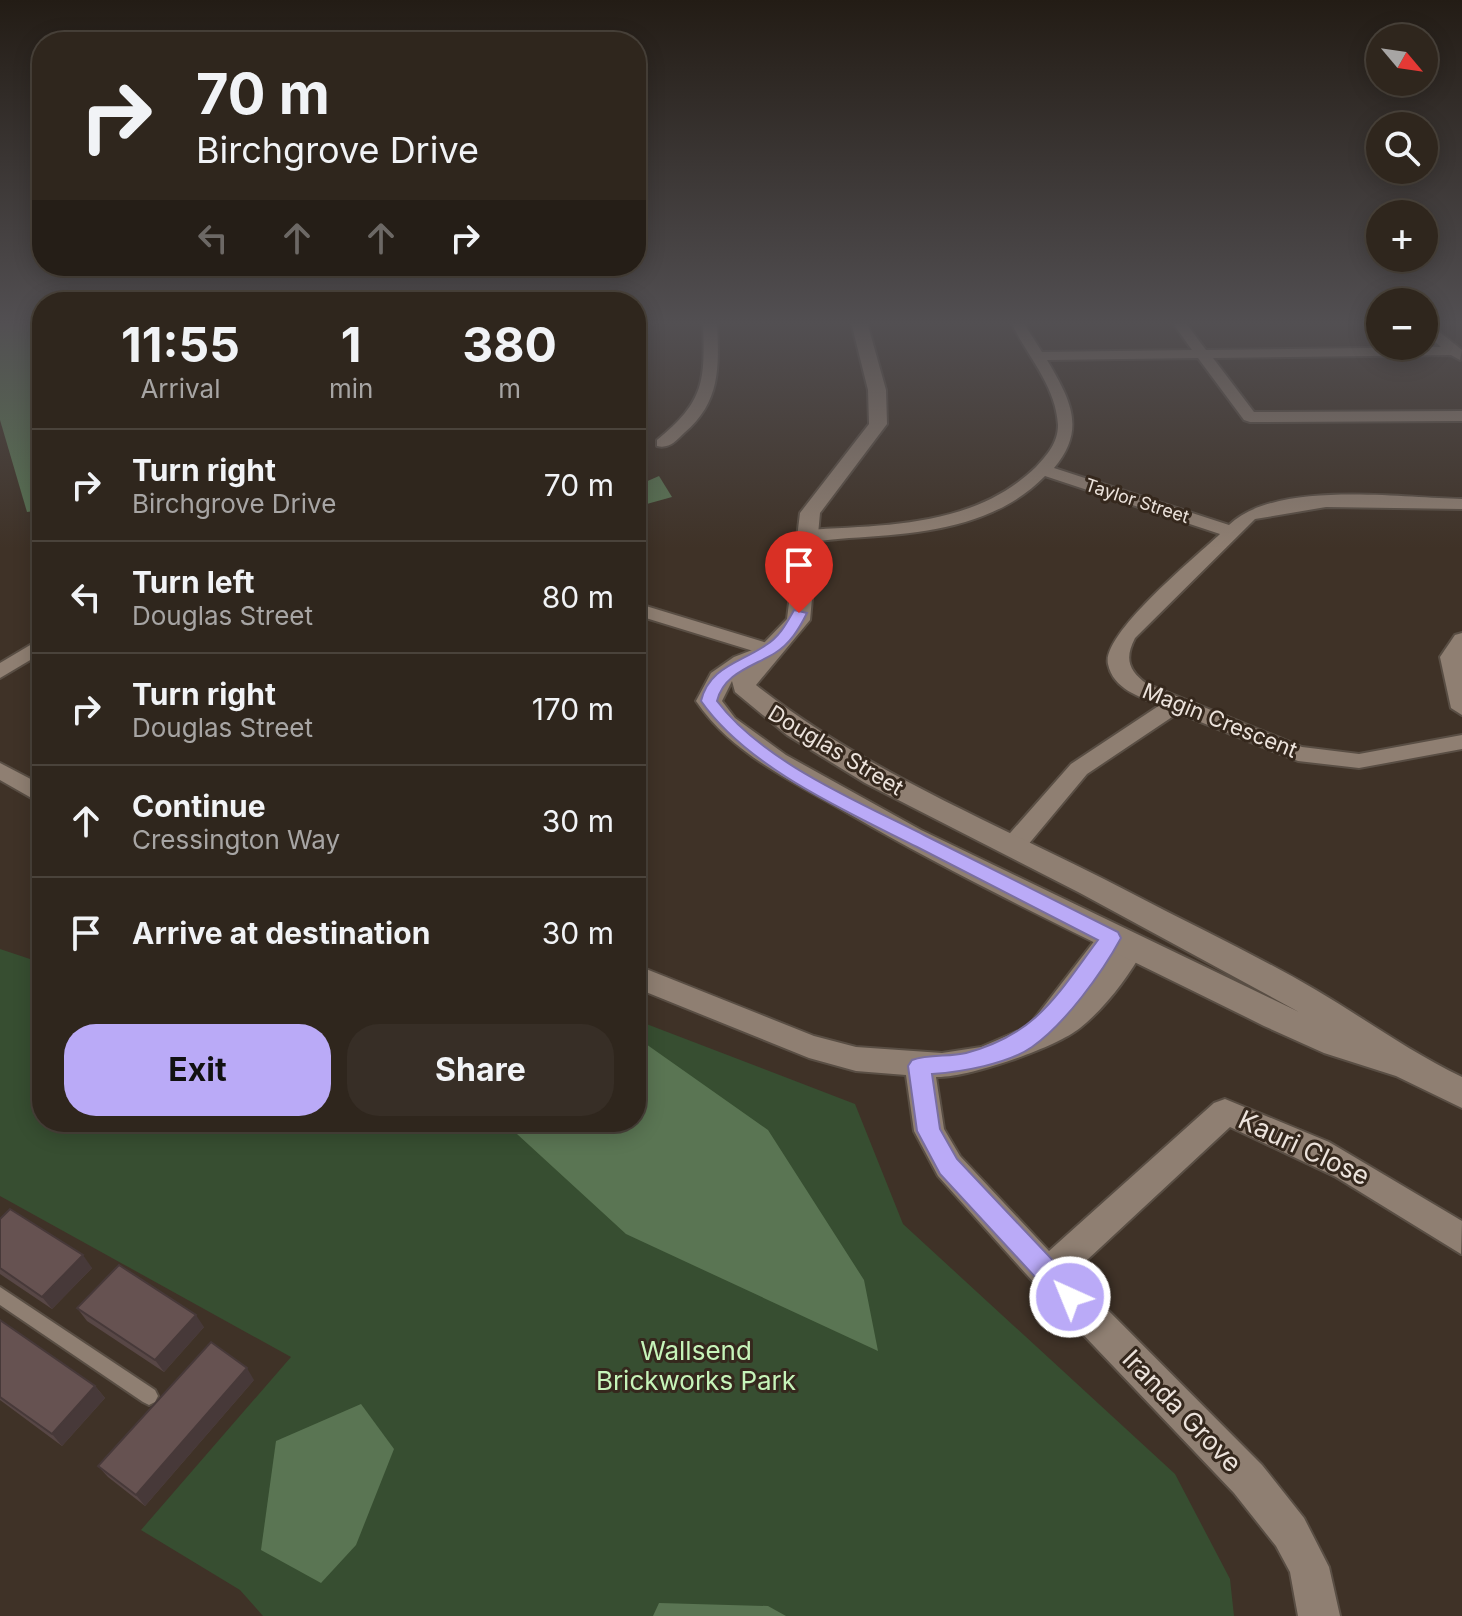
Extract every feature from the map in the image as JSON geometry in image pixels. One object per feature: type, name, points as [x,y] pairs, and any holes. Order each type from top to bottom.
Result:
[{"type":"street","points":[[663,443],[691,422],[705,397]]},
{"type":"street","points":[[646,612],[770,650],[798,620],[810,513],[820,496],[860,452],[878,424],[877,397]]},
{"type":"street","points":[[806,535],[941,524],[1017,494],[1044,470],[1065,439],[1065,419],[1055,397]]},
{"type":"street","points":[[1235,397],[1250,417],[1462,416]]},
{"type":"street","name":"Taylor Street","points":[[1044,470],[1230,531]]},
{"type":"street","name":"Magin Crescent","points":[[1462,504],[1269,508],[1249,515],[1127,635],[1117,651],[1117,664],[1122,677],[1174,706],[1298,754],[1359,761],[1462,742]]},
{"type":"street","points":[[1462,639],[1450,657],[1462,708]]},
{"type":"street","name":"Douglas Street","points":[[770,650],[744,680],[745,689],[796,729],[875,777],[1304,999],[1407,1066]]},
{"type":"street","name":"Douglas Street","points":[[770,650],[742,662],[713,685],[709,701],[726,724],[777,761],[843,802],[1307,1031],[1407,1066],[1462,1093]]},
{"type":"street","points":[[0,672],[32,651]]},
{"type":"street","points":[[1013,846],[1079,769],[1174,706]]},
{"type":"street","points":[[0,770],[32,790]]},
{"type":"street","points":[[875,777],[1103,919],[1122,941],[1160,946],[1246,983],[1304,999]]},
{"type":"street","points":[[646,980],[809,1046],[856,1059],[920,1066],[964,1063],[1058,1028],[1077,1015],[1106,985],[1122,941]]},
{"type":"street","name":"Iranda Grove","points":[[920,1066],[929,1131],[949,1166],[1048,1274],[1257,1489],[1290,1532],[1309,1567],[1319,1616]]},
{"type":"street","name":"Kauri Close","points":[[1048,1274],[1225,1112],[1274,1128],[1374,1179],[1461,1239]]},
{"type":"lane","points":[[0,1295],[149,1396]]},
{"type":"green space","points":[[0,397],[32,397],[32,511],[27,512],[0,420]]},
{"type":"green space","points":[[659,476],[672,497],[646,504],[646,482]]},
{"type":"green space","name":"Wallsend Brickworks Park","points":[[0,949],[32,960],[32,1132],[646,1132],[646,1024],[855,1104],[903,1224],[1175,1474],[1230,1579],[1234,1616],[263,1616],[240,1590],[141,1530],[291,1357],[0,1196]]},
{"type":"green space","points":[[646,1044],[768,1130],[864,1280],[878,1351],[626,1234],[515,1132],[646,1132]]},
{"type":"green space","points":[[361,1404],[394,1449],[356,1545],[321,1583],[261,1550],[276,1441]]},
{"type":"green space","points":[[659,1603],[768,1606],[786,1616],[653,1616]]},
{"type":"building","points":[[10,1209],[83,1255],[42,1297],[0,1268],[0,1219]]},
{"type":"building","points":[[119,1265],[196,1315],[155,1360],[77,1308]]},
{"type":"building","points":[[0,1320],[95,1386],[52,1434],[0,1397]]},
{"type":"building","points":[[211,1342],[247,1368],[136,1495],[98,1466]]},
{"type":"route","points":[[799,613],[794,627],[770,650],[742,662],[713,685],[709,701],[726,724],[777,761],[843,802],[1111,938],[1055,1014],[1035,1034],[984,1058],[964,1063],[920,1066],[929,1131],[949,1166],[1070,1297]]}]
